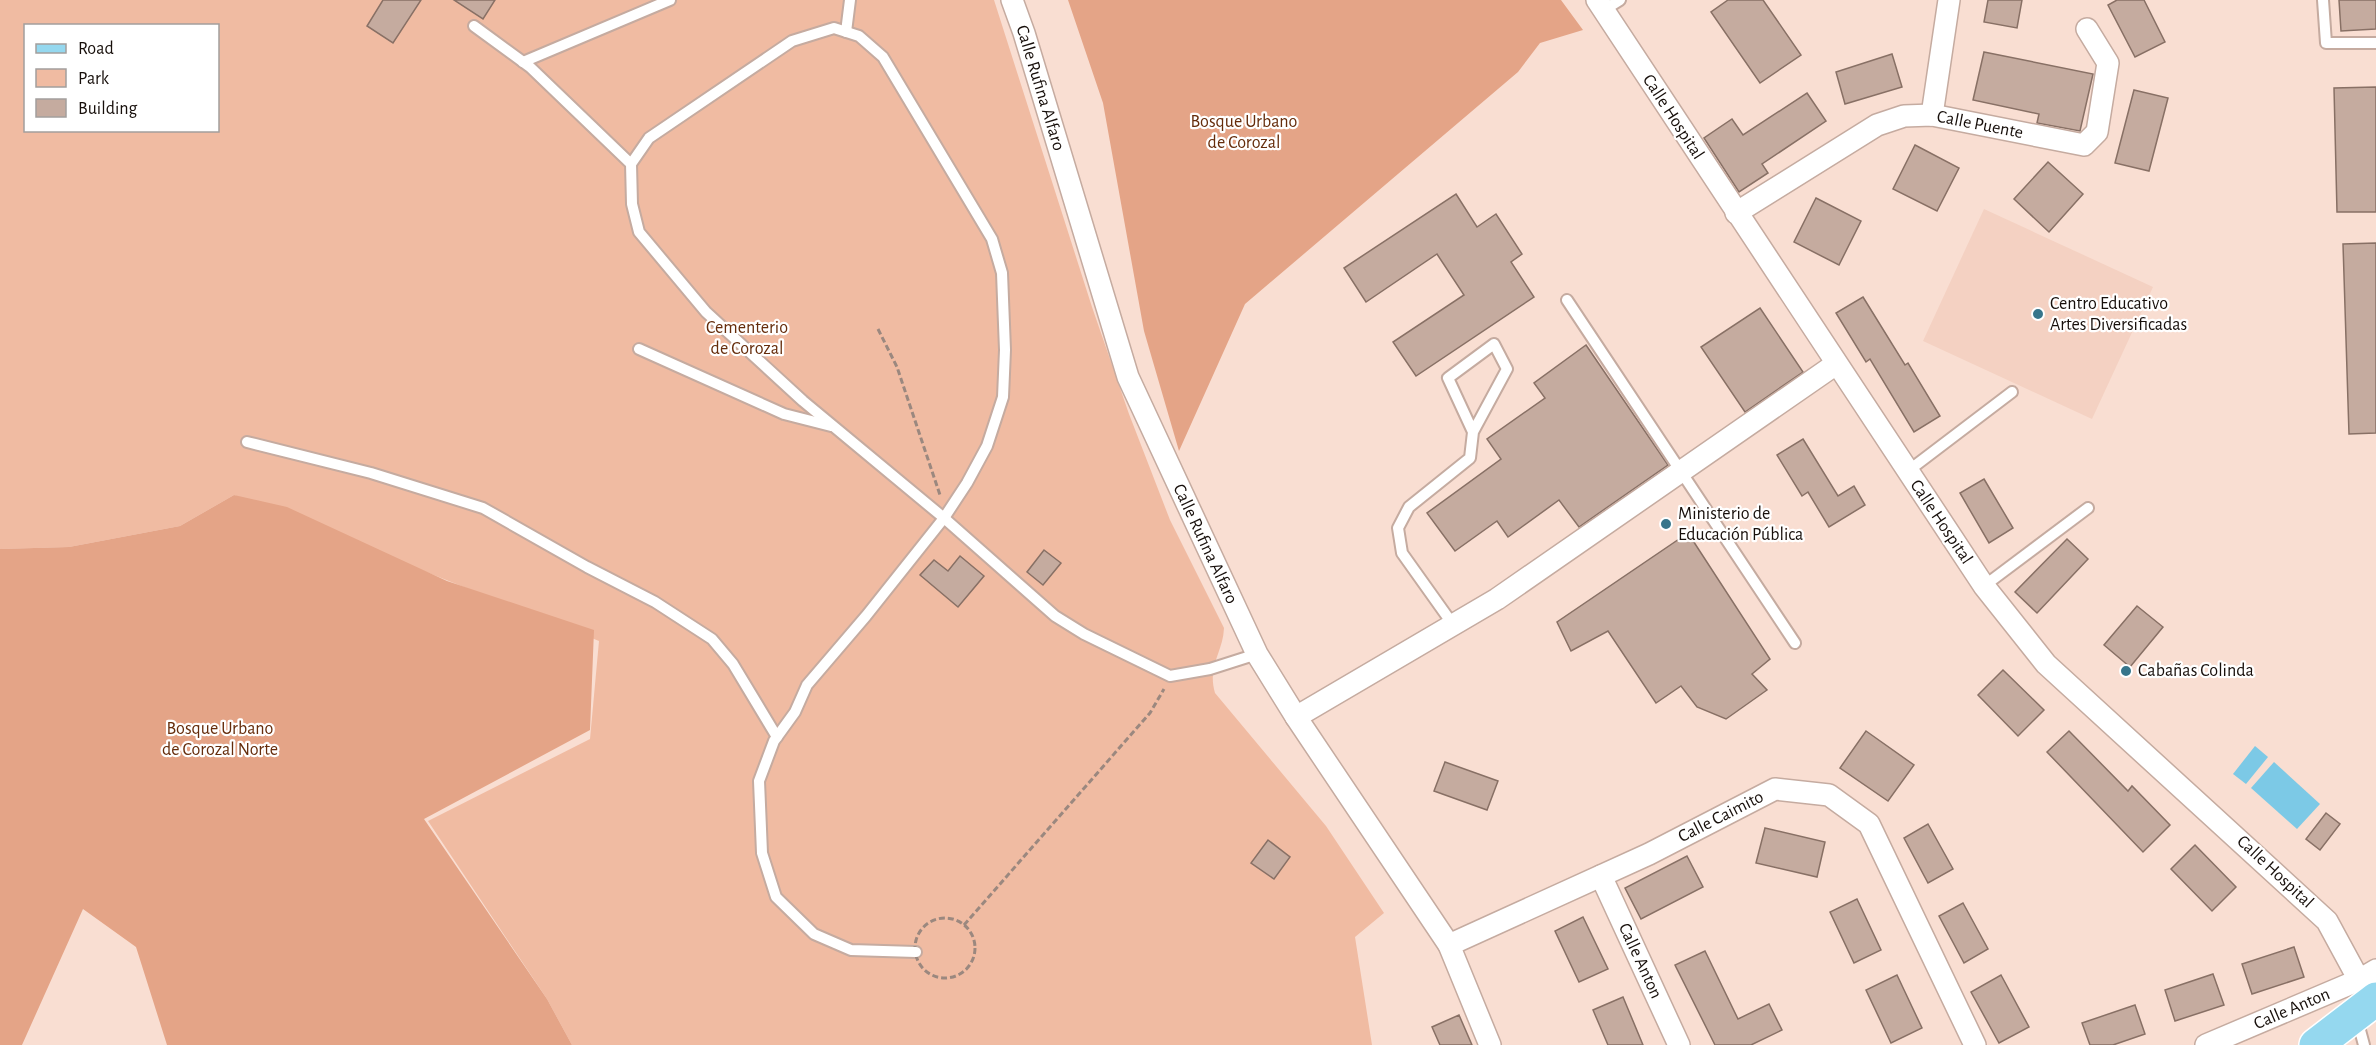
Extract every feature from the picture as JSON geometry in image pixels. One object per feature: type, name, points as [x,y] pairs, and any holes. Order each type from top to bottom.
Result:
[{"type":"main road","points":[[2316,1045],[2366,991]]},
{"type":"street","name":"Calle Rufina Alfaro","points":[[1012,0],[1128,377],[1257,654],[1296,717],[1449,945],[1490,1045]]},
{"type":"street","points":[[1932,115],[1949,0]]},
{"type":"street","name":"Calle Hospital","points":[[1607,3],[1736,213],[1984,586],[2046,664],[2327,921],[2366,991]]},
{"type":"street","name":"Calle Puente","points":[[1736,213],[1877,125],[1904,116],[1932,115],[2084,145],[2097,132],[2108,63],[2087,29]]},
{"type":"street","points":[[1296,717],[1497,599],[1836,364]]},
{"type":"street","name":"Calle Caimito","points":[[1449,945],[1649,854],[1775,789],[1828,795],[1869,824],[1976,1045]]},
{"type":"street","name":"Calle Anton","points":[[1601,876],[1679,1045]]},
{"type":"street","name":"Calle Anton","points":[[2206,1045],[2366,991]]},
{"type":"lane","points":[[523,62],[670,0]]},
{"type":"lane","points":[[846,32],[850,0]]},
{"type":"lane","points":[[2323,0],[2326,43],[2376,43]]},
{"type":"lane","points":[[474,26],[523,62],[631,164]]},
{"type":"lane","points":[[916,952],[851,950],[814,934],[776,897],[762,853],[759,781],[777,737],[795,712],[807,685],[944,518],[987,446],[1003,397],[1005,350],[1002,273],[992,239],[883,57],[859,36],[834,28],[792,41],[649,138],[631,164],[632,204],[639,232],[706,312],[834,427],[944,518],[1055,616],[1084,634],[1170,676],[1210,669],[1257,654]]},
{"type":"lane","points":[[1567,300],[1795,643]]},
{"type":"lane","points":[[1454,626],[1402,553],[1398,528],[1409,507],[1470,458],[1473,432],[1507,369],[1494,344],[1448,378],[1473,432]]},
{"type":"lane","points":[[639,349],[784,414],[834,427]]},
{"type":"lane","points":[[1908,471],[2012,392]]},
{"type":"lane","points":[[247,442],[371,473],[483,508],[587,567],[655,602],[711,639],[733,664],[777,737]]},
{"type":"lane","points":[[1984,586],[2088,508]]},
{"type":"lane","points":[[2364,1045],[2366,991]]},
{"type":"path","points":[[878,329],[897,367],[938,492],[951,508]]},
{"type":"path","points":[[964,925],[1150,714],[1170,676]]},
{"type":"path","points":[[946,918],[964,925],[970,932],[975,950],[967,968],[959,974],[940,978],[922,968],[916,952],[916,939],[921,930],[928,923],[946,918]]},
{"type":"shaded area","name":"Centro Educativo Artes Diversificadas","points":[[1984,209],[2153,287],[2092,419],[1923,341]]},
{"type":"green space","name":"Cementerio de Corozal","points":[[0,0],[994,0],[1092,307],[1129,414],[1170,520],[1224,628],[1214,667],[1215,693],[1326,826],[1384,913],[1355,937],[1372,1045],[572,1045],[547,999],[428,821],[590,739],[599,641],[234,495],[180,526],[69,547],[0,549]]},
{"type":"green space","name":"Bosque Urbano de Corozal","points":[[1068,0],[1561,0],[1583,30],[1540,43],[1518,72],[1245,304],[1179,451],[1144,331],[1103,103]]},
{"type":"green space","name":"Bosque Urbano de Corozal Norte","points":[[234,495],[287,507],[447,581],[594,630],[590,730],[424,819],[547,999],[572,1045],[167,1045],[136,947],[83,909],[22,1045],[0,1045],[0,549],[69,547],[180,526]]},
{"type":"water","points":[[2255,746],[2268,757],[2246,784],[2233,774]]},
{"type":"water","points":[[2274,762],[2320,804],[2297,829],[2251,788]]},
{"type":"building","points":[[383,0],[421,0],[393,43],[367,26]]},
{"type":"building","points":[[454,0],[495,0],[483,19]]},
{"type":"building","points":[[1728,0],[1763,0],[1801,55],[1760,83],[1711,12]]},
{"type":"building","points":[[1988,0],[2022,0],[2017,28],[1984,22]]},
{"type":"building","points":[[2117,0],[2144,0],[2165,42],[2135,57],[2108,5]]},
{"type":"building","points":[[2339,0],[2376,0],[2376,29],[2341,31]]},
{"type":"building","points":[[1984,52],[2093,74],[2080,131],[2037,123],[2039,114],[1973,100]]},
{"type":"building","points":[[1892,54],[1902,87],[1845,104],[1836,72]]},
{"type":"building","points":[[2376,87],[2376,212],[2337,212],[2334,88]]},
{"type":"building","points":[[2134,90],[2168,98],[2149,171],[2115,163]]},
{"type":"building","points":[[1807,93],[1826,121],[1762,164],[1768,173],[1739,192],[1704,138],[1732,119],[1743,135]]},
{"type":"building","points":[[1915,145],[1959,168],[1937,211],[1893,189]]},
{"type":"building","points":[[2048,162],[2083,194],[2049,232],[2014,199]]},
{"type":"building","points":[[1456,194],[1477,227],[1496,214],[1522,254],[1511,262],[1534,297],[1416,376],[1393,342],[1464,295],[1437,254],[1366,302],[1344,268]]},
{"type":"building","points":[[1816,198],[1861,221],[1839,265],[1794,242]]},
{"type":"building","points":[[2376,243],[2376,433],[2349,434],[2343,244]]},
{"type":"building","points":[[1863,297],[1905,365],[1908,363],[1940,416],[1914,432],[1870,359],[1866,362],[1836,313]]},
{"type":"building","points":[[1760,308],[1803,372],[1745,412],[1701,347]]},
{"type":"building","points":[[1586,345],[1668,465],[1579,527],[1559,500],[1508,537],[1497,521],[1455,551],[1427,513],[1501,459],[1487,439],[1545,398],[1534,383]]},
{"type":"building","points":[[1803,439],[1838,496],[1854,486],[1865,505],[1829,527],[1808,492],[1802,496],[1777,455]]},
{"type":"building","points":[[1984,479],[2013,528],[1989,543],[1960,493]]},
{"type":"building","points":[[1688,533],[1770,659],[1752,674],[1767,690],[1726,719],[1697,707],[1681,686],[1656,703],[1608,631],[1571,651],[1557,622]]},
{"type":"building","points":[[2067,539],[2088,559],[2037,613],[2015,592]]},
{"type":"building","points":[[1044,550],[1061,563],[1043,585],[1027,572]]},
{"type":"building","points":[[960,556],[984,576],[958,607],[920,575],[934,560],[948,571]]},
{"type":"building","points":[[2137,606],[2163,627],[2130,667],[2104,645]]},
{"type":"building","points":[[2003,670],[2044,710],[2018,736],[1978,695]]},
{"type":"building","points":[[1866,731],[1914,765],[1888,801],[1840,768]]},
{"type":"building","points":[[2069,731],[2128,791],[2132,786],[2170,825],[2143,852],[2047,752]]},
{"type":"building","points":[[1445,762],[1498,781],[1487,810],[1434,791]]},
{"type":"building","points":[[2326,813],[2340,824],[2320,850],[2306,839]]},
{"type":"building","points":[[1928,824],[1953,869],[1928,883],[1904,838]]},
{"type":"building","points":[[1765,828],[1825,842],[1817,877],[1756,863]]},
{"type":"building","points":[[1268,840],[1290,857],[1274,879],[1251,863]]},
{"type":"building","points":[[2195,845],[2236,887],[2212,911],[2171,869]]},
{"type":"building","points":[[1687,856],[1703,887],[1641,919],[1625,888]]},
{"type":"building","points":[[1857,899],[1881,950],[1854,963],[1830,912]]},
{"type":"building","points":[[1963,903],[1988,949],[1964,963],[1939,916]]},
{"type":"building","points":[[1583,917],[1608,969],[1579,982],[1555,931]]},
{"type":"building","points":[[2294,947],[2304,977],[2252,994],[2242,964]]},
{"type":"building","points":[[1705,951],[1738,1019],[1769,1004],[1782,1030],[1751,1045],[1715,1045],[1675,965]]},
{"type":"building","points":[[2213,974],[2224,1005],[2175,1021],[2165,990]]},
{"type":"building","points":[[1897,975],[1922,1028],[1891,1043],[1866,990]]},
{"type":"building","points":[[2001,975],[2029,1027],[1999,1043],[1971,992]]},
{"type":"building","points":[[1623,997],[1643,1045],[1608,1045],[1593,1010]]},
{"type":"building","points":[[2135,1005],[2145,1034],[2113,1045],[2090,1045],[2082,1023]]},
{"type":"building","points":[[1459,1015],[1472,1045],[1440,1045],[1432,1027]]},
{"type":"place","name":"Centro Educativo Artes Diversificadas","points":[[2038,314]]},
{"type":"place","name":"Ministerio de Educación Pública","points":[[1666,524]]},
{"type":"place","name":"Cabañas Colinda","points":[[2126,671]]}]
